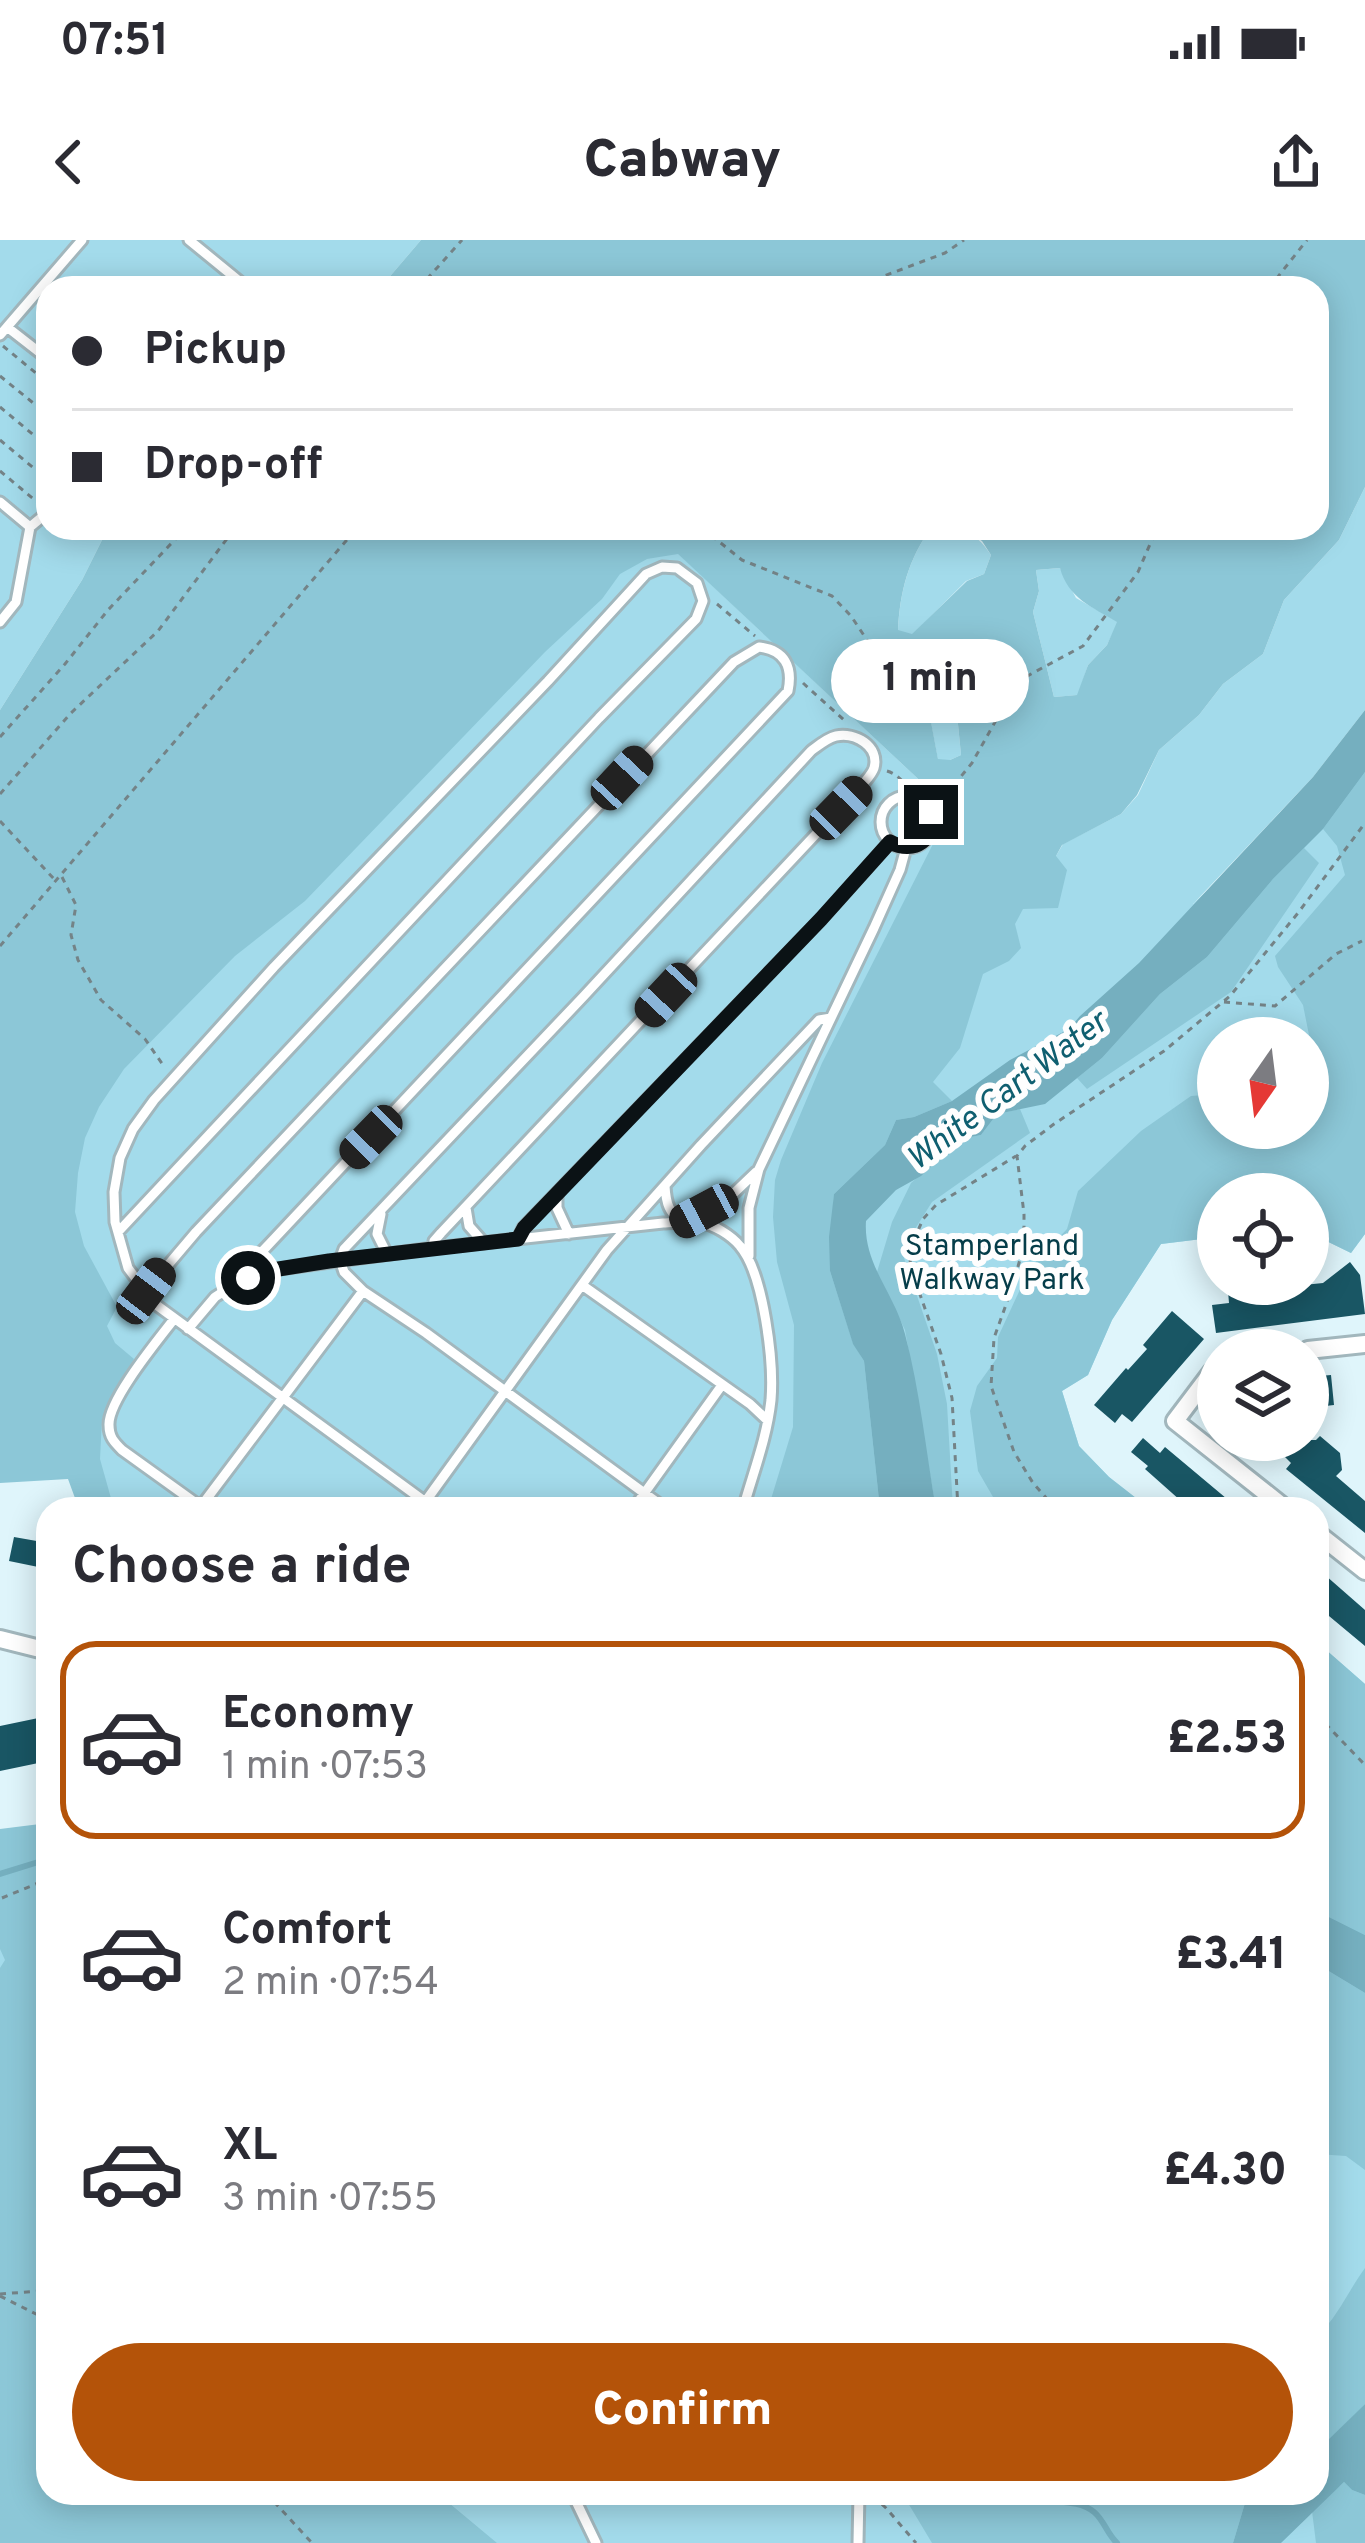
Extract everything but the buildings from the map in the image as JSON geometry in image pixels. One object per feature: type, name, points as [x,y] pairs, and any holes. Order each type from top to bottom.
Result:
[{"type":"street","points":[[1329,1348],[1365,1344]]},
{"type":"street","points":[[1197,1391],[1174,1421],[1197,1439]]},
{"type":"street","points":[[1225,1461],[1271,1497]]},
{"type":"street","points":[[1329,1542],[1365,1571]]},
{"type":"street","points":[[0,1639],[36,1648]]},
{"type":"lane","points":[[51,276],[82,240]]},
{"type":"lane","points":[[189,240],[233,276]]},
{"type":"lane","points":[[36,293],[3,331],[36,352]]},
{"type":"lane","points":[[0,502],[30,526]]},
{"type":"lane","points":[[0,622],[16,602],[30,526],[36,521]]},
{"type":"lane","points":[[118,1232],[696,619],[704,601],[698,583],[677,568],[662,567],[646,574],[173,1078],[133,1129],[120,1158],[114,1192],[118,1232],[128,1268],[155,1304],[414,1497]]},
{"type":"lane","points":[[146,1291],[196,1232],[734,662],[759,647],[778,652],[789,663],[788,691],[272,1241],[253,1262],[248,1278]]},
{"type":"lane","points":[[434,1248],[441,1233],[863,784],[874,767],[873,752],[865,742],[832,736],[811,751],[344,1249],[340,1260],[344,1272],[363,1291],[650,1497]]},
{"type":"lane","points":[[912,796],[927,805],[932,829],[922,843],[906,848],[890,842],[881,827],[884,811],[896,799],[912,796]]},
{"type":"lane","points":[[518,1239],[890,842]]},
{"type":"lane","points":[[749,1262],[749,1208],[759,1169],[900,870],[906,848]]},
{"type":"lane","points":[[434,1497],[504,1392],[626,1227],[819,1020],[831,1018]]},
{"type":"lane","points":[[682,1222],[733,1194],[759,1169]]},
{"type":"lane","points":[[665,1186],[670,1213],[682,1222]]},
{"type":"lane","points":[[557,1194],[557,1208],[569,1234]]},
{"type":"lane","points":[[466,1208],[469,1226],[484,1243]]},
{"type":"lane","points":[[382,1211],[377,1234],[387,1254]]},
{"type":"lane","points":[[188,1328],[215,1297],[266,1271],[434,1248],[700,1222],[724,1232],[742,1247],[764,1311],[771,1400],[746,1497]]},
{"type":"lane","points":[[582,1285],[767,1420]]},
{"type":"lane","points":[[209,1497],[363,1291]]},
{"type":"lane","points":[[174,1318],[121,1394],[110,1413],[109,1427],[111,1439],[122,1450],[186,1497]]},
{"type":"lane","points":[[642,1497],[722,1385]]},
{"type":"lane","points":[[578,2505],[596,2543]]},
{"type":"lane","points":[[858,2543],[859,2505]]},
{"type":"path","points":[[430,276],[462,240]]},
{"type":"path","points":[[884,276],[945,253],[964,240]]},
{"type":"path","points":[[1278,276],[1307,240]]},
{"type":"path","points":[[0,344],[36,373]]},
{"type":"path","points":[[0,376],[36,406]]},
{"type":"path","points":[[0,407],[36,437]]},
{"type":"path","points":[[0,440],[36,470]]},
{"type":"path","points":[[0,471],[36,501]]},
{"type":"path","points":[[0,736],[175,540]]},
{"type":"path","points":[[0,794],[71,712],[158,631],[226,540]]},
{"type":"path","points":[[0,946],[347,540]]},
{"type":"path","points":[[717,540],[742,560],[832,596],[877,655],[956,677],[1018,681],[1083,646],[1138,572],[1152,540]]},
{"type":"path","points":[[704,601],[721,605],[755,636],[759,647]]},
{"type":"path","points":[[791,678],[808,685],[844,717],[848,736]]},
{"type":"path","points":[[931,812],[972,763],[1018,681]]},
{"type":"path","points":[[874,767],[893,773],[912,796]]},
{"type":"path","points":[[0,821],[56,881]]},
{"type":"path","points":[[957,1497],[952,1398],[910,1266],[911,1247],[923,1219],[936,1205],[1017,1156],[1054,1124],[1163,1051],[1223,1002],[1365,823]]},
{"type":"path","points":[[61,875],[76,905],[71,935],[78,960],[101,1000],[145,1039],[173,1078]]},
{"type":"path","points":[[1223,1002],[1275,1006],[1336,954],[1362,941]]},
{"type":"path","points":[[1017,1156],[1024,1246],[994,1338],[991,1386],[1014,1452],[1045,1497]]},
{"type":"path","points":[[1329,1727],[1365,1765]]},
{"type":"path","points":[[2,1898],[36,1884]]},
{"type":"path","points":[[0,2295],[36,2291]]},
{"type":"path","points":[[0,2295],[36,2314]]},
{"type":"path","points":[[277,2505],[312,2543]]},
{"type":"path","points":[[883,2505],[916,2543]]},
{"type":"green space","points":[[0,240],[421,240],[390,276],[36,276],[36,540],[102,540],[0,710]]},
{"type":"green space","name":"Stamperland Walkway Park","points":[[1365,487],[1365,710],[1313,777],[1193,904],[1365,740],[1365,1234],[1351,1253],[1329,1242],[1329,1173],[1197,1173],[1197,1240],[1161,1244],[1112,1320],[1088,1375],[1062,1391],[1079,1446],[1135,1497],[107,1497],[0,1055],[636,540],[664,540],[931,791],[939,813],[1056,856],[1063,844],[1121,814],[1138,795],[1159,750],[1199,715],[1223,684],[1263,654],[1284,600],[1339,540]]},
{"type":"green space","points":[[923,540],[979,540],[991,555],[984,574],[966,581],[912,635],[898,631],[911,564]]},
{"type":"green space","points":[[1060,568],[1076,598],[1118,622],[1107,645],[1088,665],[1078,695],[1054,697],[1033,612],[1039,591],[1036,570]]},
{"type":"green space","points":[[895,665],[959,684],[952,700],[961,755],[938,760],[928,707]]},
{"type":"green space","points":[[1329,1652],[1365,1684],[1365,2543],[0,2543],[0,1874],[36,2338],[36,2505],[1329,2505]]},
{"type":"shaded area","points":[[421,240],[1365,240],[1365,487],[1339,540],[1284,600],[1263,654],[1223,684],[1199,715],[1159,750],[1137,795],[1121,814],[1062,845],[1056,856],[1067,870],[1058,908],[1023,909],[1015,924],[1021,948],[1009,961],[983,974],[960,1048],[933,1082],[952,1101],[896,1120],[885,1145],[834,1194],[830,1271],[853,1343],[864,1361],[879,1497],[772,1497],[793,1427],[794,1325],[777,1262],[775,1180],[822,1063],[935,840],[939,813],[931,791],[678,554],[647,559],[620,574],[602,599],[305,901],[235,956],[124,1069],[85,1138],[75,1212],[84,1246],[117,1307],[107,1326],[115,1343],[134,1359],[102,1419],[100,1459],[111,1497],[75,1497],[68,1479],[0,1483],[0,710],[102,540],[923,540],[901,603],[898,630],[912,634],[967,581],[984,574],[991,555],[982,541],[1329,540],[1329,276],[390,276]],"holes":[[[1060,568],[1075,594],[1117,622],[1107,645],[1088,665],[1077,695],[1054,697],[1033,612],[1039,591],[1036,570]],[[897,666],[958,684],[952,700],[961,755],[938,759],[928,706]]]},
{"type":"shaded area","points":[[1365,772],[1365,1234],[1351,1253],[1329,1242],[1329,1173],[1197,1173],[1197,1240],[1161,1244],[1112,1320],[1088,1375],[1062,1391],[1079,1446],[1135,1497],[993,1497],[978,1471],[970,1411],[977,1386],[997,1358],[998,1337],[1030,1268],[1067,1229],[1078,1191],[1141,1131],[1191,1096],[1197,1096],[1197,1149],[1329,1149],[1329,1017],[1305,1017],[1275,956],[1345,875],[1337,846],[1323,829]]},
{"type":"shaded area","points":[[1304,848],[1319,863],[1231,992],[1087,1089],[1077,1078],[1102,1058],[1160,994],[1207,957]]},
{"type":"shaded area","points":[[1020,1109],[1030,1133],[932,1202],[910,1237],[904,1258],[937,1354],[947,1404],[952,1497],[934,1497],[905,1330],[877,1272],[892,1222],[911,1183],[961,1139],[981,1135],[997,1114]]},
{"type":"shaded area","points":[[1329,1652],[1365,1684],[1365,1935],[1329,1917]]},
{"type":"shaded area","points":[[36,1824],[36,2505],[451,2505],[497,2543],[0,2543],[0,1968],[5,1960],[0,1949],[0,1829]]},
{"type":"shaded area","points":[[1329,1971],[1365,1993],[1365,2170],[1346,2156],[1329,2155]]},
{"type":"shaded area","points":[[1365,2268],[1365,2404],[1329,2440],[1329,2322]]},
{"type":"shaded area","points":[[1344,2482],[1365,2495],[1365,2543],[1316,2543],[1312,2511],[1329,2505],[1329,2496]]},
{"type":"shaded area","points":[[909,2505],[1244,2505],[1233,2543],[932,2543]]},
{"type":"water","name":"White Cart Water","points":[[1365,710],[1365,772],[1323,829],[1207,957],[1160,994],[1102,1058],[1045,1104],[997,1114],[981,1135],[961,1139],[921,1176],[896,1190],[866,1221],[869,1251],[900,1319],[910,1356],[934,1497],[879,1497],[864,1361],[853,1344],[830,1271],[834,1194],[885,1145],[896,1120],[952,1101],[1010,1060],[1069,1029],[1139,963],[1313,777]]},
{"type":"water","points":[[1329,1917],[1365,1935],[1365,1993],[1329,1971]]},
{"type":"water","points":[[1365,2404],[1365,2495],[1344,2482],[1329,2497],[1329,2439]]},
{"type":"water","points":[[1244,2505],[1320,2505],[1281,2543],[1233,2543]]},
{"type":"waterway","points":[[0,1874],[36,1863]]},
{"type":"waterway","points":[[1079,2505],[1097,2515],[1117,2543]]},
{"type":"route","points":[[248,1278],[329,1261],[518,1239],[890,842],[914,847],[928,837],[931,812]]}]
